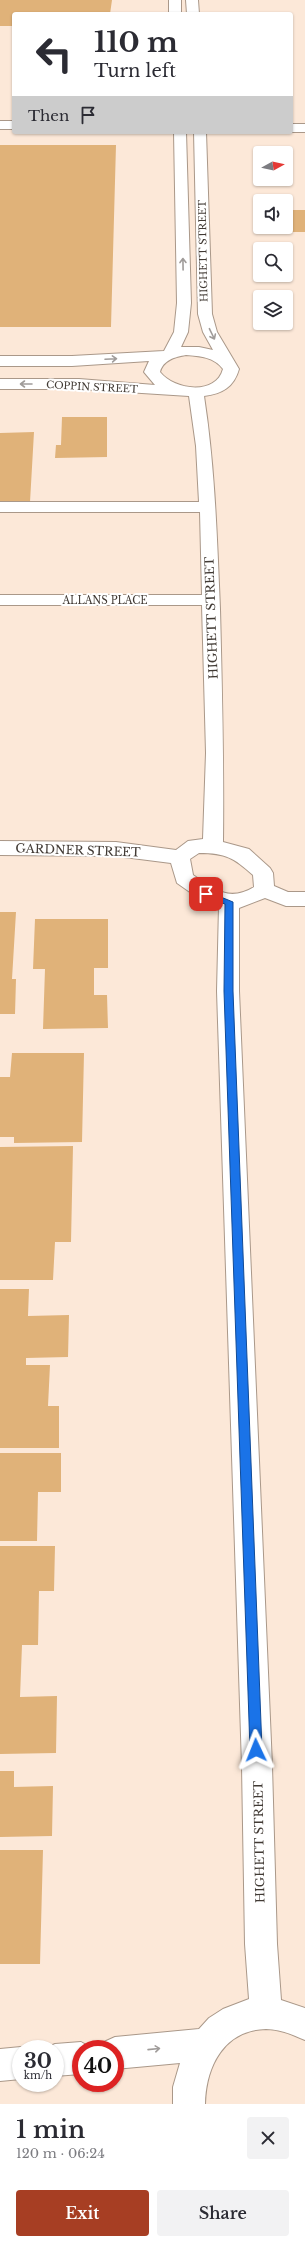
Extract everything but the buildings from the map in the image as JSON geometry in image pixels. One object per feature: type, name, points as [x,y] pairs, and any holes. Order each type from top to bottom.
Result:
[{"type":"street","points":[[175,0],[175,12]]},
{"type":"street","points":[[192,0],[193,12]]},
{"type":"street","points":[[0,125],[12,125]]},
{"type":"street","points":[[293,128],[305,128]]},
{"type":"street","name":"HIGHETT STREET","points":[[180,134],[184,303],[181,332],[168,355],[153,367],[154,376],[168,388],[190,392],[204,446],[208,507],[215,753],[214,846]]},
{"type":"street","name":"HIGHETT STREET","points":[[200,134],[204,314],[210,332],[229,364]]},
{"type":"street","name":"COPPIN STREET","points":[[0,361],[72,361],[168,355],[186,351],[204,352],[219,357],[229,364]]},
{"type":"street","points":[[190,392],[213,389],[226,382],[232,373],[229,364]]},
{"type":"street","name":"COPPIN STREET","points":[[0,384],[79,384],[190,392]]},
{"type":"street","points":[[0,507],[208,507]]},
{"type":"street","name":"ALLANS PLACE","points":[[0,600],[211,600]]},
{"type":"street","points":[[195,846],[214,846],[242,854],[263,873],[264,890],[250,900],[229,902],[206,894],[184,878],[180,857],[195,846]]},
{"type":"street","name":"GARDNER STREET","points":[[0,848],[116,850],[180,857]]},
{"type":"street","points":[[264,890],[286,899],[305,898]]},
{"type":"street","name":"HIGHETT STREET","points":[[229,902],[228,991],[257,1766],[261,1944],[266,2013]]},
{"type":"street","points":[[189,2104],[188,2095],[193,2068],[206,2044],[222,2028],[244,2017],[266,2013],[286,2016],[305,2024]]},
{"type":"street","points":[[124,2052],[206,2044]]},
{"type":"street","points":[[0,2065],[12,2064]]},
{"type":"route","points":[[206,894],[229,902],[228,991],[256,1750]]}]
